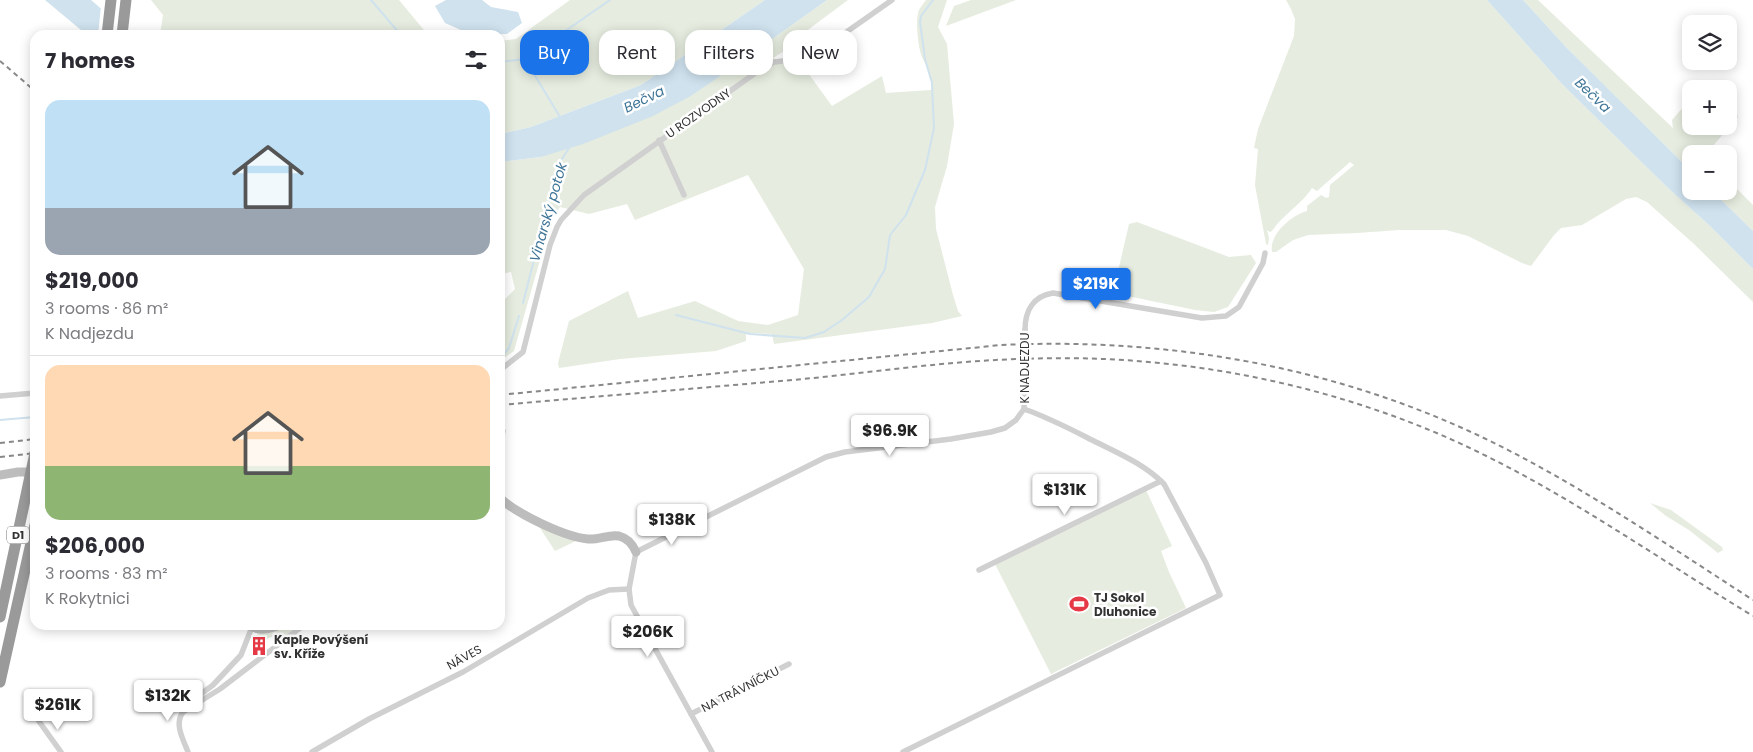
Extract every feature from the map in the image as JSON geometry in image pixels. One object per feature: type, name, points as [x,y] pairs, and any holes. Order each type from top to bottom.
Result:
[{"type":"highway","points":[[108,30],[111,0]]},
{"type":"highway","points":[[123,30],[126,0]]},
{"type":"highway","name":"D1","points":[[0,617],[30,476]]},
{"type":"highway","name":"D1","points":[[1,680],[30,548]]},
{"type":"street","name":"U ROZVODNY","points":[[505,366],[523,352],[550,245],[561,220],[584,194],[761,68],[774,62],[802,59],[818,52],[892,0]]},
{"type":"street","name":"U ROZVODNY","points":[[659,140],[684,195]]},
{"type":"street","name":"K NADJEZDU","points":[[636,552],[826,457],[845,452],[991,432],[1011,424],[1024,410],[1025,317],[1030,306],[1042,296],[1052,293],[1202,318],[1226,316],[1240,307],[1263,263],[1266,252]]},
{"type":"street","points":[[0,396],[30,393]]},
{"type":"street","points":[[903,752],[1220,595],[1206,562],[1161,481],[1149,470],[1134,461],[1056,422],[1024,410]]},
{"type":"street","points":[[0,475],[30,472]]},
{"type":"street","points":[[979,570],[1161,481]]},
{"type":"street","points":[[505,502],[514,510],[555,529],[582,538],[623,537],[632,546],[636,552],[629,589],[629,601],[712,752]]},
{"type":"street","points":[[669,536],[679,516],[684,513],[691,513],[699,521]]},
{"type":"street","name":"NÁVES","points":[[312,752],[378,714],[463,672],[588,598],[609,590],[629,589]]},
{"type":"street","points":[[194,705],[197,697],[213,684],[241,655],[250,630]]},
{"type":"street","points":[[188,752],[179,723],[183,712],[220,689],[297,630]]},
{"type":"street","name":"NA TRÁVNÍČKU","points":[[691,714],[789,664]]},
{"type":"street","points":[[38,720],[61,752]]},
{"type":"shaded area","points":[[151,0],[399,0],[424,30],[161,30],[163,15]]},
{"type":"shaded area","points":[[570,0],[765,0],[721,30],[685,30],[685,55],[675,62],[675,30],[599,30],[599,75],[656,75],[641,85],[531,127],[505,133],[505,40],[516,39],[520,36],[520,75],[589,75],[589,30],[528,30]]},
{"type":"shaded area","points":[[827,0],[848,0],[809,29],[785,30]]},
{"type":"shaded area","points":[[926,0],[947,0],[938,27],[947,44],[954,124],[947,166],[935,207],[936,229],[953,295],[958,311],[962,316],[932,323],[774,344],[772,334],[746,333],[746,341],[716,351],[620,359],[559,368],[558,363],[569,321],[628,291],[638,318],[695,301],[738,321],[768,325],[798,315],[804,269],[748,175],[635,220],[627,204],[589,214],[560,207],[552,218],[514,351],[505,357],[505,299],[515,289],[511,272],[505,273],[505,161],[541,157],[722,75],[773,75],[773,58],[783,64],[783,75],[809,75],[832,106],[882,76],[886,93],[931,90],[930,75],[919,47],[918,14]]},
{"type":"shaded area","points":[[971,0],[1016,0],[946,26],[954,6]]},
{"type":"shaded area","points":[[1286,0],[1487,0],[1563,85],[1753,269],[1753,302],[1694,244],[1647,202],[1636,197],[1626,199],[1582,225],[1561,228],[1531,266],[1468,236],[1446,230],[1399,230],[1308,235],[1293,240],[1276,252],[1272,252],[1274,239],[1283,226],[1307,211],[1307,206],[1321,195],[1326,198],[1329,197],[1330,185],[1354,165],[1350,162],[1317,191],[1312,188],[1273,230],[1270,232],[1267,230],[1269,238],[1268,245],[1266,244],[1255,185],[1258,149],[1254,148],[1258,129],[1294,36],[1295,19]]},
{"type":"shaded area","points":[[1523,0],[1538,0],[1673,128],[1672,120],[1682,108],[1682,135],[1722,135],[1714,145],[1682,145],[1682,162],[1565,46]]},
{"type":"shaded area","points":[[783,31],[783,52],[773,58],[773,38]]},
{"type":"shaded area","points":[[1737,189],[1753,205],[1753,231],[1721,200],[1737,200]]},
{"type":"shaded area","points":[[1137,222],[1229,257],[1251,255],[1256,263],[1228,307],[1214,312],[1195,310],[1113,293],[1129,224]]},
{"type":"shaded area","name":"TJ Sokol Dluhonice","points":[[1146,490],[1172,546],[1161,551],[1186,608],[1051,674],[995,564]]},
{"type":"shaded area","points":[[1650,503],[1671,510],[1722,547],[1723,550],[1718,553]]},
{"type":"shaded area","points":[[541,527],[578,540],[555,551]]},
{"type":"shaded area","points":[[271,630],[295,630],[280,641],[271,637],[261,642],[258,639],[254,641],[253,638]]},
{"type":"water","points":[[45,0],[91,0],[126,30],[81,30]]},
{"type":"water","points":[[446,0],[482,0],[491,7],[518,12],[522,23],[507,34],[505,34],[505,30],[461,30],[445,23],[435,6]]},
{"type":"water","points":[[765,0],[827,0],[773,38],[773,30],[721,30]]},
{"type":"water","name":"Bečva","points":[[1487,0],[1523,0],[1565,46],[1682,162],[1682,200],[1721,200],[1753,231],[1753,269],[1710,226],[1668,188],[1563,85]]},
{"type":"water","name":"Bečva","points":[[685,55],[685,75],[722,75],[689,97],[653,116],[583,144],[541,157],[505,161],[505,133],[531,127],[641,85],[656,75],[675,75],[675,62]]},
{"type":"pier","points":[[101,6],[130,30],[99,30]]},
{"type":"waterway","points":[[371,0],[397,30]]},
{"type":"waterway","points":[[567,30],[610,0]]},
{"type":"waterway","points":[[676,315],[750,334],[805,338],[824,332],[842,320],[869,297],[885,269],[890,235],[906,215],[925,170],[934,128],[932,83],[925,59],[920,22],[921,16],[933,0]]},
{"type":"waterway","points":[[505,61],[525,59],[560,117]]},
{"type":"waterway","name":"Vinarský potok","points":[[523,303],[558,165],[569,148]]},
{"type":"waterway","name":"Vinarský potok","points":[[505,353],[509,348],[519,316]]},
{"type":"waterway","name":"Vinarský potok","points":[[0,420],[30,417]]},
{"type":"railway","points":[[0,61],[30,87]]},
{"type":"railway","points":[[505,395],[1001,345],[1067,344],[1197,353],[1261,364],[1324,379],[1386,398],[1447,421],[1506,449],[1569,484],[1631,521],[1753,600]]},
{"type":"railway","points":[[505,405],[803,379],[993,360],[1074,358],[1127,360],[1181,365],[1234,373],[1286,384],[1389,414],[1480,453],[1521,474],[1599,519],[1753,616]]},
{"type":"railway","points":[[0,443],[30,440]]},
{"type":"railway","points":[[0,457],[30,454]]},
{"type":"place","name":"TJ Sokol Dluhonice","points":[[1079,604]]},
{"type":"place","name":"Kaple Povýšení sv. Kříže","points":[[259,646]]}]
